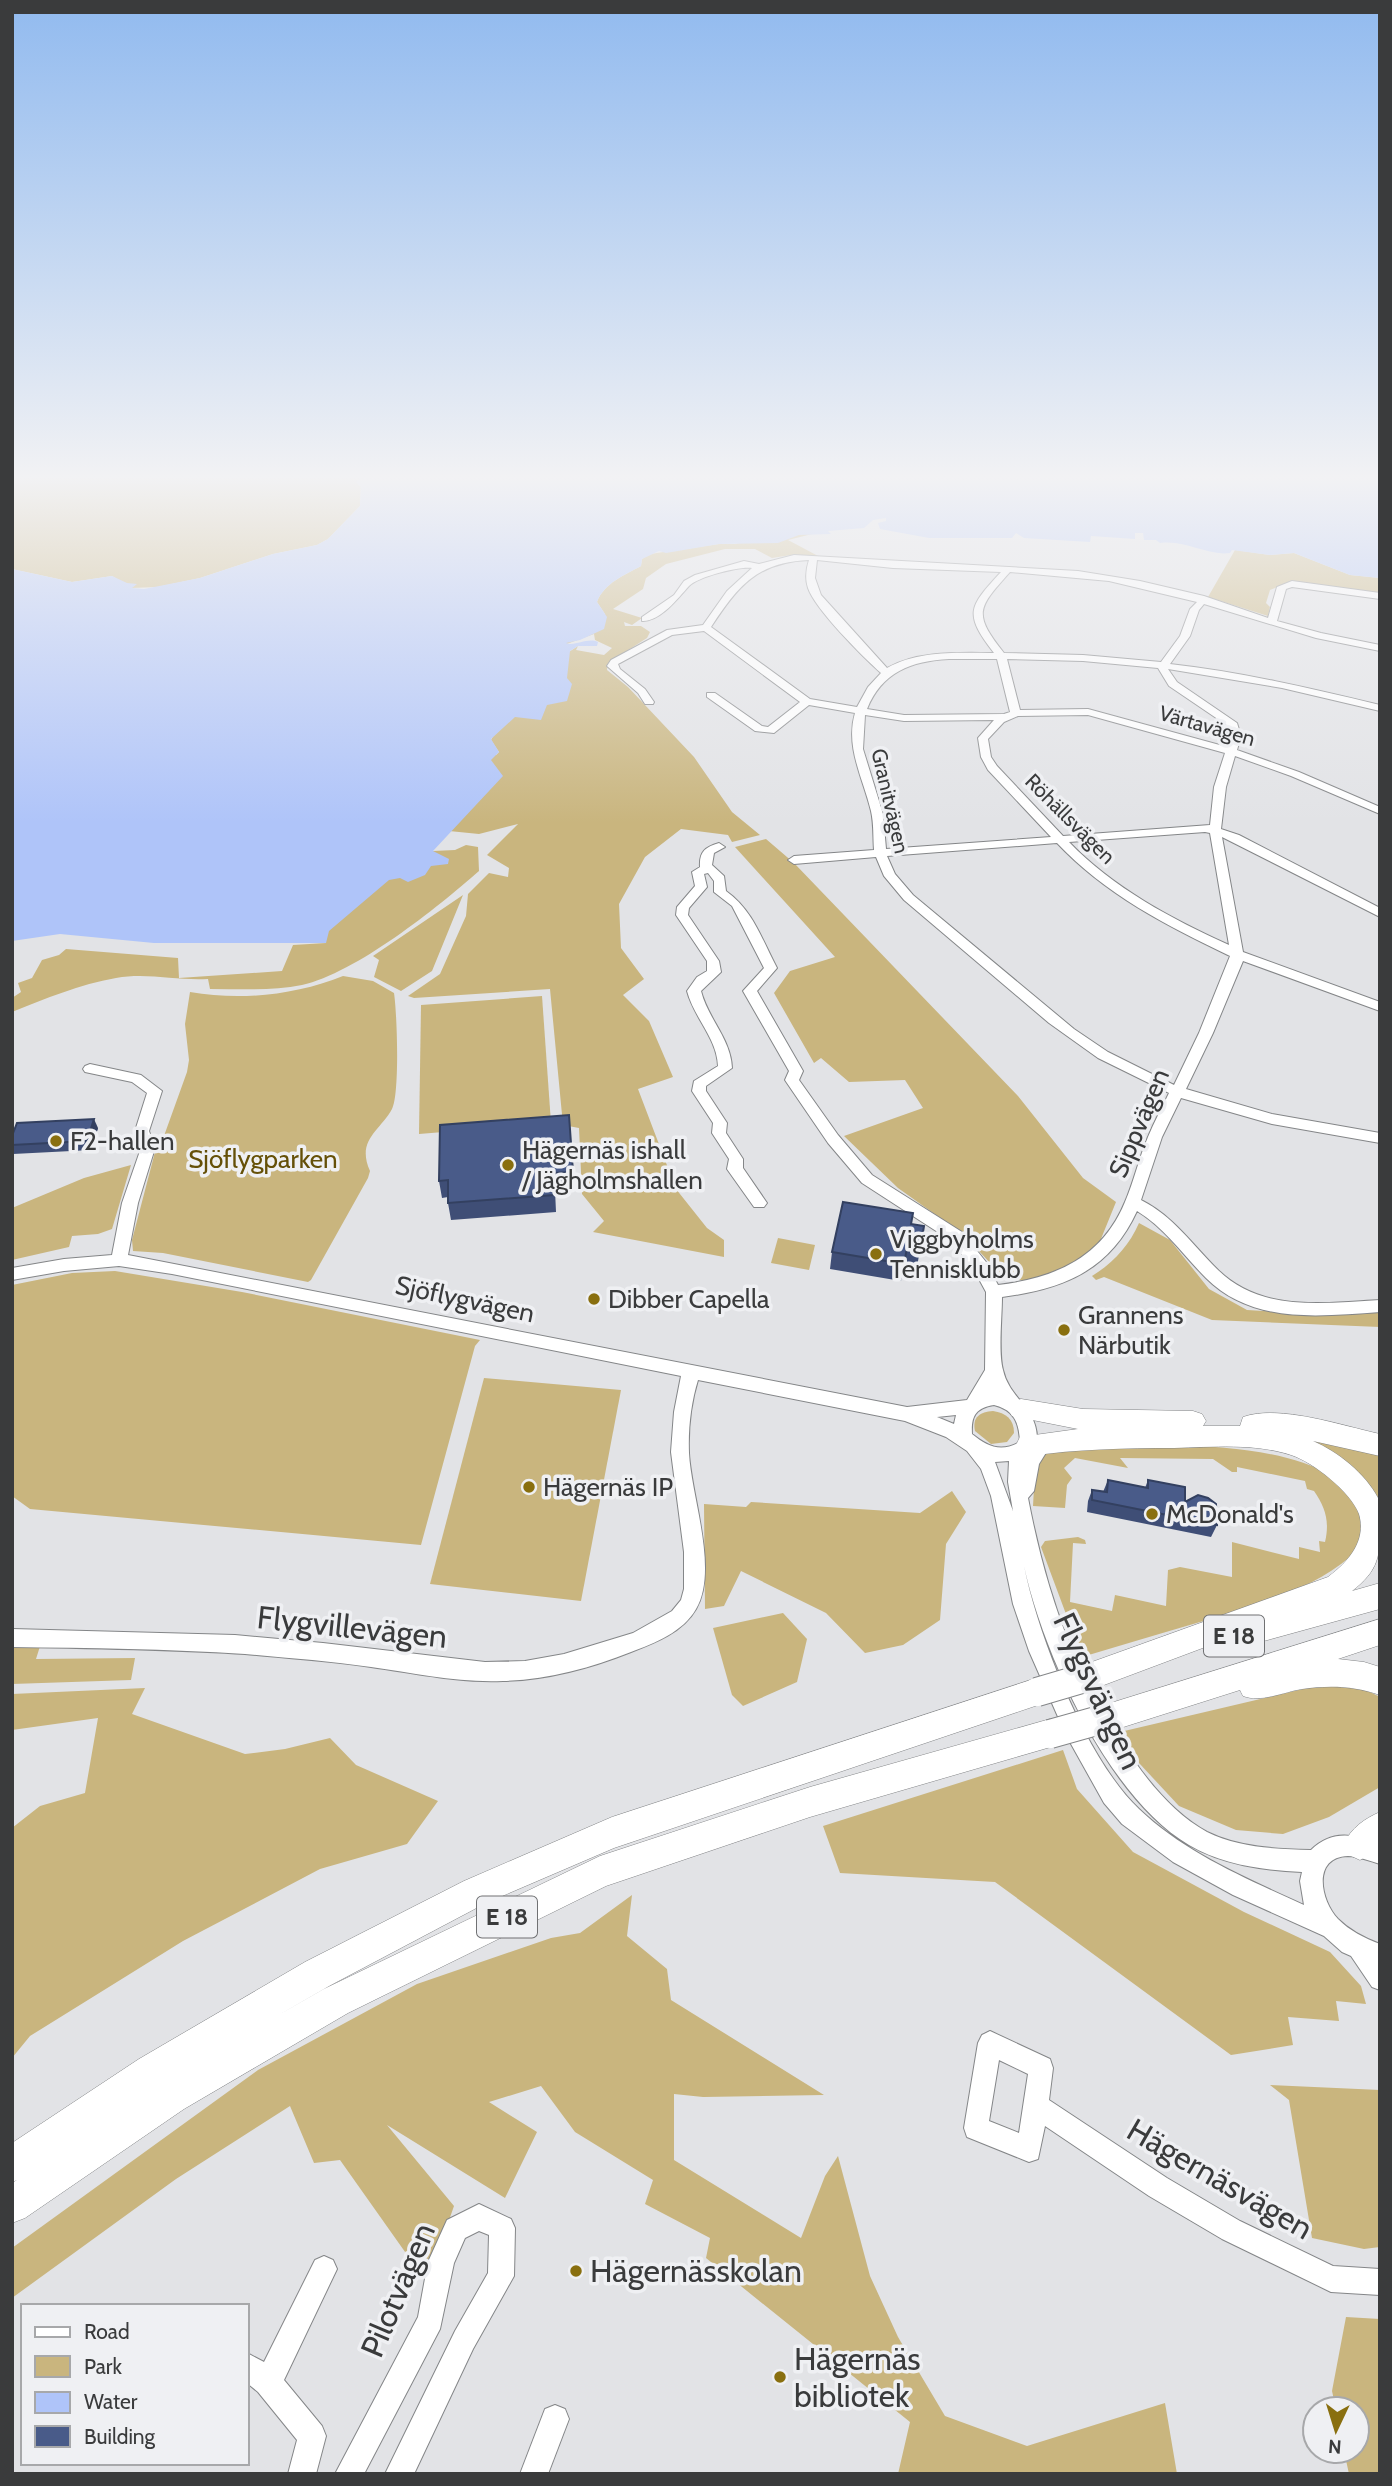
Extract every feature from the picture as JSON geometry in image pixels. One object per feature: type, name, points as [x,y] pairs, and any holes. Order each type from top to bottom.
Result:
[{"type":"highway","points":[[1015,1405],[1083,1419],[1293,1426],[1380,1445]]},
{"type":"highway","points":[[1031,1446],[1072,1438],[1234,1436],[1274,1440],[1298,1447],[1328,1462],[1364,1499],[1373,1517],[1373,1540],[1366,1559],[1353,1576],[1337,1586],[1088,1677]]},
{"type":"highway","name":"E 18","points":[[12,2164],[163,2064],[317,1974],[475,1892],[612,1833],[1037,1692],[1380,1596]]},
{"type":"highway","name":"E 18","points":[[12,2205],[172,2097],[336,2001],[600,1872],[810,1802],[1114,1716],[1380,1632]]},
{"type":"highway","points":[[1114,1716],[1308,1674],[1345,1672],[1380,1681]]},
{"type":"street","points":[[645,619],[677,597],[681,591]]},
{"type":"street","points":[[706,628],[733,591]]},
{"type":"street","points":[[814,591],[877,666],[887,672],[919,660],[1084,656],[1250,679],[1380,708]]},
{"type":"street","points":[[649,702],[638,686],[616,671],[612,666],[614,662],[670,632],[706,628],[807,702],[860,712],[916,718],[1003,717],[1016,713],[1001,656],[981,627],[977,611],[986,591]]},
{"type":"street","points":[[1168,591],[1204,599],[1322,638],[1380,648]]},
{"type":"street","points":[[1272,622],[1281,591]]},
{"type":"street","points":[[1343,591],[1380,596]]},
{"type":"street","points":[[1204,599],[1195,609],[1185,636],[1163,666],[1163,671],[1173,684],[1233,725],[1236,737],[1220,787],[1215,831],[1237,954]]},
{"type":"street","name":"Granitvägen","points":[[887,672],[872,688],[860,712],[857,743],[878,817],[880,854],[888,875],[902,889],[1056,1023],[1104,1056],[1176,1093],[1294,1124],[1380,1139]]},
{"type":"street","points":[[711,695],[759,729],[770,731],[807,702]]},
{"type":"street","name":"Värtavägen","points":[[1016,713],[1088,712],[1233,752],[1313,781],[1380,811]]},
{"type":"street","name":"Röhällsvägen","points":[[1003,717],[983,738],[986,757],[992,768],[1082,863],[1146,908],[1237,954],[1317,986],[1380,1007]]},
{"type":"street","points":[[794,860],[1195,827],[1235,837],[1380,913]]},
{"type":"street","points":[[719,847],[709,851],[705,858],[706,868],[719,878],[722,884],[720,892],[737,904],[771,968],[750,991],[796,1071],[792,1080],[833,1139],[867,1179],[956,1236],[980,1266],[994,1292],[994,1370],[1015,1405],[1029,1422],[1031,1446],[1006,1455],[979,1452],[963,1438],[960,1425],[994,1370]]},
{"type":"street","points":[[706,868],[698,872],[701,887],[683,907],[682,915],[713,961],[714,972],[702,980],[694,991],[695,1001],[726,1054],[724,1068],[699,1084],[699,1091],[720,1123],[719,1133],[736,1159],[735,1169],[759,1203]]},
{"type":"street","name":"Sippvägen","points":[[1237,954],[1213,1018],[1155,1137],[1133,1202],[1150,1210],[1218,1281],[1244,1299],[1271,1307],[1296,1309],[1380,1306]]},
{"type":"street","points":[[90,1069],[136,1078],[155,1091],[142,1130],[148,1148],[130,1203],[119,1261]]},
{"type":"street","points":[[994,1292],[1047,1283],[1093,1261],[1111,1244],[1126,1222],[1133,1202]]},
{"type":"street","name":"Sjöflygvägen","points":[[12,1274],[64,1265],[119,1261],[172,1268],[905,1414],[951,1430],[963,1438]]},
{"type":"street","name":"Flygvillevägen","points":[[12,1638],[169,1640],[368,1657],[438,1670],[524,1671],[609,1653],[675,1619],[688,1607],[695,1585],[680,1452],[685,1393],[691,1373]]},
{"type":"street","points":[[972,1404],[995,1398],[1015,1405]]},
{"type":"street","name":"Sjöflygvägen","points":[[905,1414],[972,1404]]},
{"type":"street","name":"Flygsvängen","points":[[1031,1446],[1017,1461],[1022,1507],[1039,1589],[1056,1638],[1105,1736],[1141,1790],[1184,1830],[1213,1846],[1241,1856],[1269,1860],[1315,1861]]},
{"type":"street","name":"Flygsvängen","points":[[979,1452],[988,1465],[994,1484],[1023,1604],[1044,1664],[1081,1741],[1112,1796],[1146,1833],[1164,1844],[1326,1926]]},
{"type":"street","points":[[1373,1841],[1342,1844],[1326,1849],[1315,1861],[1309,1880],[1313,1903],[1326,1926],[1342,1941],[1370,1954],[1380,1979]]},
{"type":"street","name":"Hägernäsvägen","points":[[1036,2106],[1157,2187],[1231,2230],[1331,2279],[1380,2282]]},
{"type":"street","name":"Pilotvägen","points":[[349,2474],[430,2319],[441,2262],[456,2229],[479,2217],[502,2228],[501,2276],[464,2340],[399,2474]]},
{"type":"street","points":[[302,2474],[312,2436],[257,2374],[324,2269]]},
{"type":"street","points":[[534,2474],[555,2420]]},
{"type":"green space","points":[[604,591],[640,591],[613,609],[642,618],[632,625],[624,622],[625,626],[641,626],[650,632],[647,638],[608,663],[607,670],[628,687],[694,757],[732,812],[760,835],[732,842],[728,835],[681,829],[645,857],[619,904],[621,948],[644,979],[623,995],[649,1021],[673,1077],[638,1089],[676,1189],[707,1228],[724,1240],[724,1257],[593,1232],[604,1221],[582,1194],[579,1128],[563,1125],[550,989],[414,998],[408,996],[440,974],[466,916],[468,894],[489,873],[508,877],[509,868],[487,855],[518,824],[479,834],[449,831],[480,755],[496,755],[499,752],[491,740],[521,683],[578,646],[576,650],[604,655],[612,648],[595,640],[594,634],[561,646],[605,614],[597,602]]},
{"type":"green space","points":[[1211,591],[1270,591],[1266,603],[1270,607],[1268,616],[1208,597]]},
{"type":"green space","points":[[766,839],[794,863],[1018,1096],[1083,1178],[1116,1202],[1094,1256],[1045,1280],[1006,1280],[964,1235],[898,1188],[844,1136],[923,1108],[905,1080],[849,1082],[821,1058],[814,1063],[774,993],[790,971],[835,957],[735,847]]},
{"type":"green space","points":[[466,845],[478,847],[479,871],[395,937],[347,967],[323,978],[291,987],[210,989],[208,979],[185,979],[151,976],[128,976],[76,988],[12,1012],[12,998],[21,992],[18,983],[32,978],[42,960],[59,955],[66,949],[178,958],[179,978],[282,971],[293,945],[326,943],[325,916],[433,851],[455,850]]},
{"type":"green space","points":[[463,895],[432,971],[401,991],[374,977],[379,960],[373,956]]},
{"type":"green space","name":"Sjöflygparken","points":[[343,976],[373,981],[394,993],[397,1034],[395,1100],[392,1109],[368,1144],[368,1178],[311,1280],[308,1282],[163,1253],[133,1251],[132,1240],[155,1152],[160,1147],[187,1072],[189,1060],[185,1024],[190,992],[229,996],[268,995],[306,988]]},
{"type":"green space","points":[[542,996],[551,1123],[419,1134],[421,1005]]},
{"type":"green space","points":[[131,1165],[112,1229],[98,1234],[72,1236],[69,1247],[12,1260],[12,1208],[84,1178]]},
{"type":"green space","points":[[1139,1223],[1170,1240],[1209,1289],[1247,1310],[1296,1313],[1380,1312],[1380,1327],[1212,1320],[1104,1277],[1096,1280],[1092,1276],[1120,1253]]},
{"type":"green space","points":[[778,1238],[815,1245],[809,1270],[771,1263]]},
{"type":"green space","points":[[115,1271],[242,1292],[480,1340],[475,1346],[421,1545],[30,1509],[12,1496],[12,1285],[72,1273]]},
{"type":"green space","name":"Hägernäs IP","points":[[484,1378],[621,1390],[581,1601],[430,1584]]},
{"type":"green space","points":[[993,1411],[1002,1413],[1013,1424],[1014,1433],[1007,1442],[991,1444],[975,1431],[978,1416]]},
{"type":"green space","points":[[1255,1429],[1380,1452],[1380,1500],[1363,1478]]},
{"type":"green space","points":[[1100,1444],[1206,1446],[1249,1450],[1289,1458],[1323,1471],[1348,1490],[1360,1517],[1359,1543],[1350,1557],[1298,1589],[1239,1610],[1082,1657],[1041,1547],[1045,1541],[1078,1537],[1085,1540],[1086,1544],[1073,1543],[1070,1602],[1112,1611],[1115,1595],[1166,1606],[1168,1570],[1180,1567],[1232,1577],[1232,1542],[1299,1559],[1299,1547],[1320,1552],[1319,1541],[1325,1542],[1326,1534],[1324,1509],[1314,1491],[1307,1489],[1305,1481],[1237,1467],[1237,1472],[1232,1472],[1213,1459],[1120,1458],[1128,1468],[1075,1458],[1064,1468],[1072,1478],[1067,1485],[1065,1508],[1033,1506],[1035,1469],[1048,1449]]},
{"type":"green space","points":[[952,1491],[966,1512],[946,1544],[940,1620],[903,1645],[865,1653],[826,1613],[741,1571],[724,1606],[705,1609],[704,1504],[746,1507],[751,1502],[920,1513]]},
{"type":"green space","points":[[783,1613],[807,1639],[797,1682],[743,1706],[732,1695],[713,1628]]},
{"type":"green space","points":[[41,1643],[36,1659],[135,1658],[131,1680],[12,1684],[12,1646]]},
{"type":"green space","points":[[1324,1684],[1356,1685],[1380,1697],[1380,1787],[1329,1817],[1283,1834],[1236,1830],[1179,1806],[1139,1763],[1120,1732]]},
{"type":"green space","points":[[145,1688],[132,1714],[245,1754],[285,1749],[330,1738],[356,1765],[438,1801],[407,1844],[320,1869],[183,1941],[30,2036],[12,2058],[12,1828],[40,1806],[85,1793],[98,1718],[12,1730],[12,1694]]},
{"type":"green space","points":[[1063,1750],[1077,1789],[1133,1852],[1244,1912],[1330,1952],[1361,1986],[1366,2004],[1336,2001],[1339,2021],[1288,2017],[1293,2045],[1231,2055],[995,1882],[840,1873],[823,1826]]},
{"type":"green space","points":[[632,1895],[627,1936],[667,1969],[671,2000],[824,2095],[703,2097],[674,2094],[674,2160],[801,2238],[825,2176],[838,2156],[870,2276],[898,2337],[945,2416],[1027,2446],[1165,2403],[1177,2474],[898,2474],[910,2422],[706,2258],[710,2238],[645,2204],[653,2180],[575,2132],[541,2086],[489,2102],[537,2132],[505,2198],[387,2125],[454,2206],[427,2283],[340,2160],[314,2163],[290,2106],[176,2179],[12,2298],[12,2248],[258,2070],[417,1984],[551,1938],[580,1933]]},
{"type":"green space","points":[[1270,2085],[1380,2090],[1380,2247],[1364,2249],[1312,2238],[1289,2100]]},
{"type":"green space","points":[[1346,2317],[1380,2319],[1380,2474],[1349,2474],[1347,2465],[1371,2465],[1371,2395],[1333,2395]]},
{"type":"water","points":[[12,591],[604,591],[597,602],[607,617],[604,629],[566,643],[598,642],[597,646],[578,646],[570,651],[567,678],[572,684],[567,701],[547,705],[541,720],[515,717],[491,739],[499,752],[491,760],[503,776],[433,851],[449,859],[448,864],[431,866],[425,875],[408,882],[400,878],[389,880],[329,931],[326,943],[154,943],[60,934],[12,941]]},
{"type":"building","name":"Hägernäs ishall / Jägholmshallen","points":[[569,1115],[573,1172],[553,1173],[554,1195],[448,1203],[448,1180],[439,1181],[440,1125]]},
{"type":"building","points":[[94,1119],[87,1141],[12,1145],[17,1123]]},
{"type":"building","name":"Viggbyholms Tennisklubb","points":[[843,1202],[913,1213],[911,1224],[924,1226],[920,1250],[907,1248],[904,1264],[832,1252]]},
{"type":"building","points":[[1108,1480],[1148,1488],[1148,1480],[1185,1487],[1185,1502],[1198,1495],[1216,1504],[1217,1525],[1092,1500],[1092,1490],[1107,1492]]},
{"type":"place","name":"F2-hallen","points":[[56,1141]]},
{"type":"place","name":"Hägernäs ishall / Jägholmshallen","points":[[508,1165]]},
{"type":"place","name":"Viggbyholms Tennisklubb","points":[[876,1254]]},
{"type":"place","name":"Dibber Capella","points":[[594,1299]]},
{"type":"place","name":"Grannens Närbutik","points":[[1064,1330]]},
{"type":"place","name":"Hägernäs IP","points":[[529,1487]]},
{"type":"place","name":"McDonald's","points":[[1152,1514]]},
{"type":"place","name":"Hägernässkolan","points":[[576,2271]]},
{"type":"place","name":"Hägernäs bibliotek","points":[[780,2377]]}]
